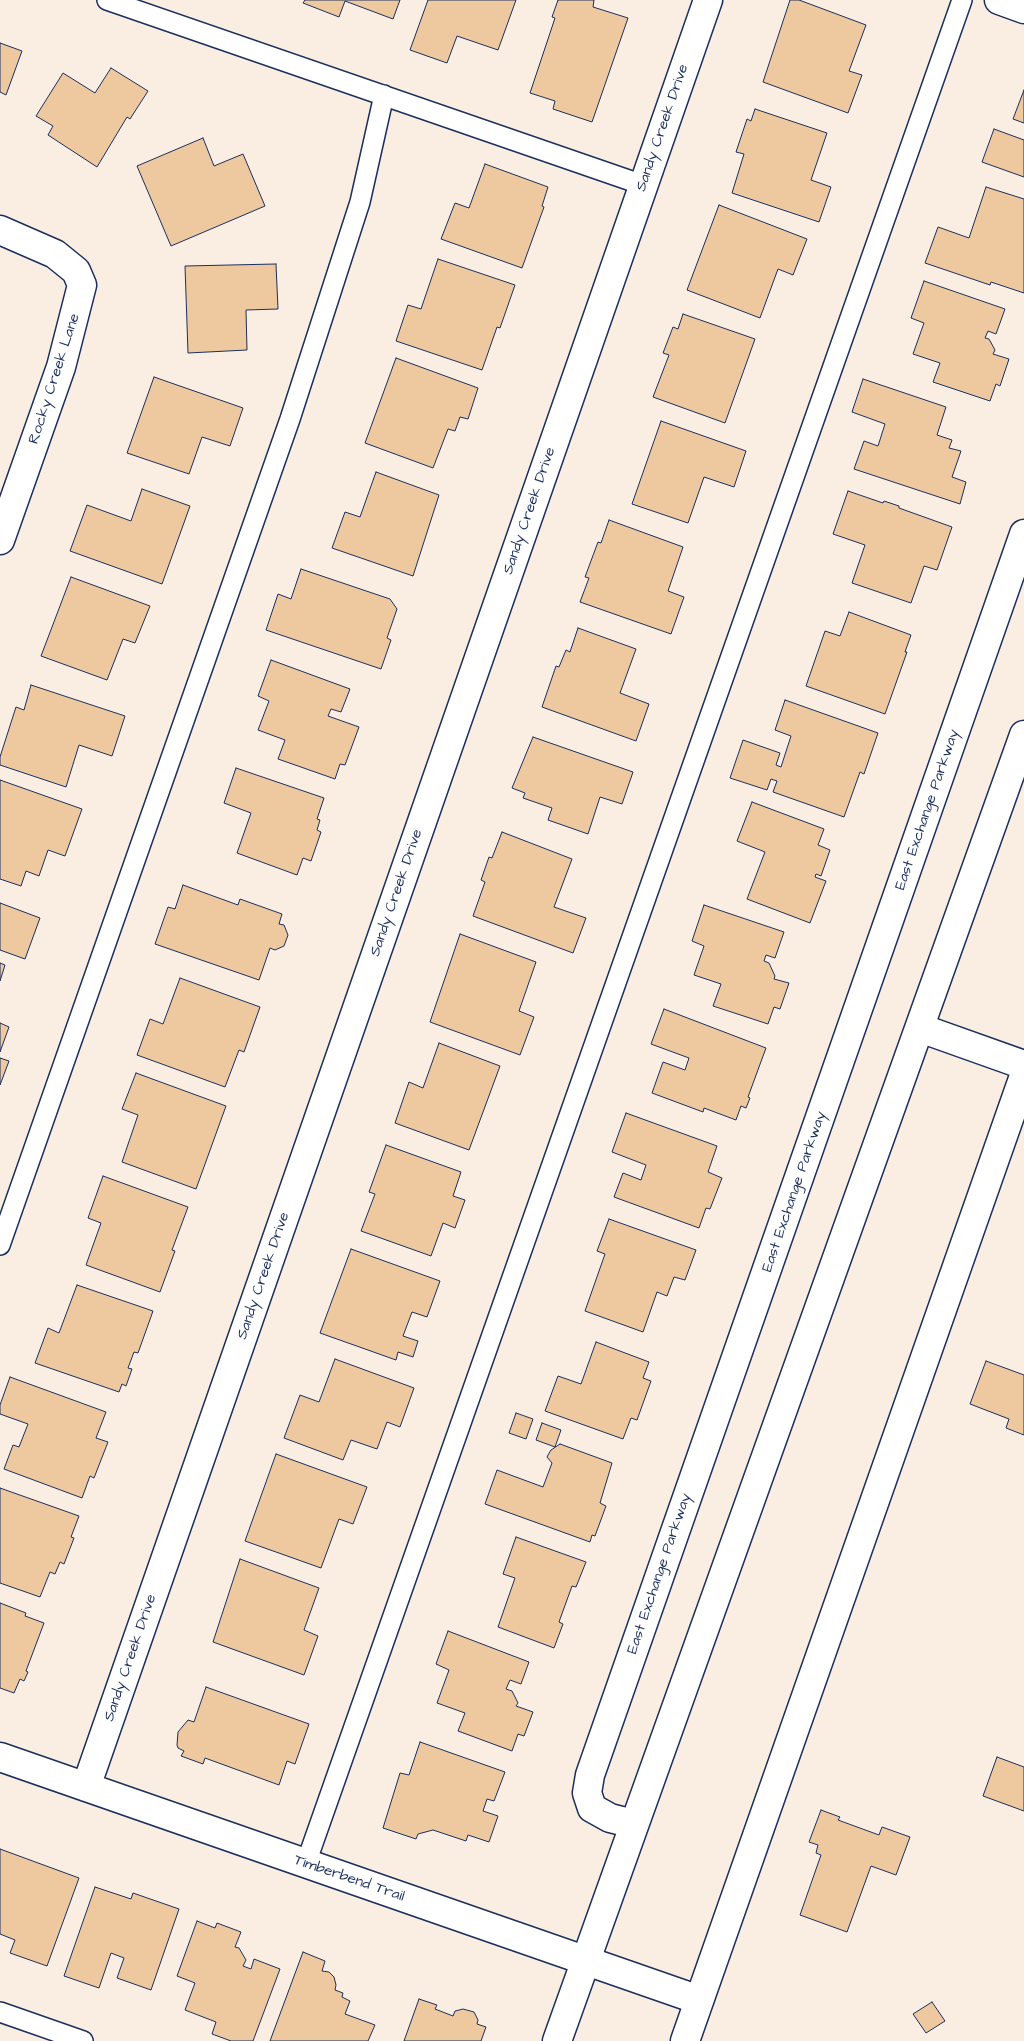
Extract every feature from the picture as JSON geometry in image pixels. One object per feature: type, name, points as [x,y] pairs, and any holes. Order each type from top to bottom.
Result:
[{"type":"street","name":"Sandy Creek Drive","points":[[86,1787],[708,0]]},
{"type":"street","points":[[999,0],[1024,9]]},
{"type":"street","name":"Rocky Creek Lane","points":[[0,230],[55,254],[76,271],[82,285],[61,367],[8,495],[0,540]]},
{"type":"street","name":"East Exchange Parkway","points":[[634,1824],[610,1818],[592,1808],[587,1792],[590,1775],[1024,534]]},
{"type":"street","points":[[557,2041],[1024,736]]},
{"type":"street","points":[[920,1028],[1024,1065]]},
{"type":"street","points":[[685,2041],[1024,1076]]},
{"type":"street","name":"Timberbend Trail","points":[[0,1757],[699,2000]]},
{"type":"lane","points":[[107,0],[643,185]]},
{"type":"lane","points":[[306,1863],[962,0]]},
{"type":"lane","points":[[0,1244],[290,419],[360,202],[384,95]]},
{"type":"lane","points":[[0,2012],[83,2041]]},
{"type":"building","points":[[305,0],[400,0],[393,19],[345,1],[339,17],[303,3]]},
{"type":"building","points":[[428,0],[516,0],[498,50],[457,36],[447,63],[410,50]]},
{"type":"building","points":[[558,0],[594,0],[593,7],[628,18],[592,122],[553,109],[555,101],[530,93],[555,18],[552,17]]},
{"type":"building","points":[[790,0],[799,0],[866,25],[849,71],[862,75],[848,113],[763,82]]},
{"type":"building","points":[[0,43],[22,51],[6,95],[0,92]]},
{"type":"building","points":[[111,68],[148,91],[130,119],[127,117],[97,167],[48,135],[53,126],[36,116],[63,73],[95,93]]},
{"type":"building","points":[[1024,90],[1024,123],[1013,119]]},
{"type":"building","points":[[755,109],[827,133],[811,180],[831,187],[819,222],[732,193],[744,154],[736,152],[747,119],[751,121]]},
{"type":"building","points":[[994,129],[1024,140],[1024,177],[982,162]]},
{"type":"building","points":[[203,138],[214,166],[243,154],[265,206],[171,246],[137,166]]},
{"type":"building","points":[[485,164],[548,187],[542,206],[544,207],[522,268],[441,239],[455,203],[469,208]]},
{"type":"building","points":[[986,187],[1024,199],[1024,293],[991,282],[990,285],[925,263],[938,227],[969,238]]},
{"type":"building","points":[[719,205],[807,239],[793,275],[778,269],[760,318],[687,290]]},
{"type":"building","points":[[438,259],[515,285],[500,328],[497,327],[482,370],[396,341],[408,305],[421,309]]},
{"type":"building","points":[[276,264],[278,309],[246,310],[247,350],[188,353],[185,266]]},
{"type":"building","points":[[924,281],[1005,309],[996,334],[988,331],[985,338],[989,339],[995,350],[993,354],[1009,359],[1000,386],[996,384],[990,401],[933,382],[940,363],[913,354],[924,323],[911,318]]},
{"type":"building","points":[[683,314],[755,339],[725,423],[653,397],[669,355],[663,353],[673,327],[678,329]]},
{"type":"building","points":[[396,358],[478,388],[468,419],[460,417],[455,431],[448,429],[433,468],[365,443]]},
{"type":"building","points":[[154,377],[243,408],[230,446],[202,437],[189,474],[127,453]]},
{"type":"building","points":[[863,379],[946,407],[937,435],[952,440],[949,448],[961,451],[952,477],[966,482],[960,504],[854,469],[864,441],[878,446],[885,424],[852,412]]},
{"type":"building","points":[[661,421],[746,451],[734,487],[704,477],[688,523],[632,504]]},
{"type":"building","points":[[376,472],[439,495],[413,576],[332,548],[345,512],[360,517]]},
{"type":"building","points":[[142,489],[190,506],[162,584],[70,551],[87,505],[131,521]]},
{"type":"building","points":[[848,491],[883,503],[884,501],[899,506],[899,508],[952,527],[937,570],[924,566],[911,603],[852,583],[865,545],[833,534]]},
{"type":"building","points":[[609,520],[683,547],[668,591],[684,597],[671,634],[580,602],[589,578],[585,577],[598,542],[601,543]]},
{"type":"building","points":[[301,569],[390,599],[397,609],[387,638],[391,640],[381,669],[266,630],[278,594],[291,599]]},
{"type":"building","points":[[71,577],[150,606],[135,643],[123,639],[107,680],[41,656]]},
{"type":"building","points":[[849,612],[911,635],[905,652],[907,652],[885,714],[806,686],[825,631],[840,636]]},
{"type":"building","points":[[578,628],[636,649],[620,693],[649,704],[636,741],[542,707],[556,666],[559,667],[566,650],[570,652]]},
{"type":"building","points":[[271,660],[350,689],[341,712],[331,709],[328,716],[359,727],[345,765],[340,764],[335,779],[278,759],[285,740],[258,730],[269,701],[258,696]]},
{"type":"building","points":[[31,685],[125,716],[112,756],[79,745],[66,787],[0,765],[0,757],[16,707],[24,710]]},
{"type":"building","points":[[785,700],[878,733],[864,774],[860,772],[844,817],[773,792],[777,781],[771,779],[767,790],[730,778],[743,740],[780,753],[776,765],[781,767],[791,736],[775,730]]},
{"type":"building","points":[[533,737],[633,772],[622,804],[600,797],[588,834],[548,820],[552,808],[523,798],[525,793],[512,788]]},
{"type":"building","points":[[236,768],[324,798],[317,819],[320,820],[317,830],[321,832],[311,861],[303,858],[297,875],[237,853],[251,813],[224,803]]},
{"type":"building","points":[[0,780],[82,809],[65,856],[48,850],[39,876],[26,871],[21,886],[0,879]]},
{"type":"building","points":[[752,802],[824,829],[818,845],[830,850],[821,876],[816,874],[815,877],[826,881],[810,923],[747,899],[765,852],[737,841]]},
{"type":"building","points":[[502,832],[572,859],[554,907],[586,918],[573,953],[473,916],[485,882],[481,880],[489,857],[492,858]]},
{"type":"building","points":[[183,885],[238,905],[240,899],[282,914],[279,924],[284,925],[288,935],[284,946],[275,950],[270,948],[259,980],[155,944],[168,907],[175,909]]},
{"type":"building","points":[[0,903],[40,918],[25,959],[0,950]]},
{"type":"building","points":[[704,905],[784,932],[775,958],[766,955],[764,961],[769,963],[775,976],[774,979],[789,983],[780,1009],[774,1007],[768,1024],[713,1006],[721,984],[694,975],[704,946],[692,941]]},
{"type":"building","points":[[460,934],[536,962],[519,1011],[534,1017],[520,1055],[430,1022]]},
{"type":"building","points":[[0,963],[5,965],[0,981]]},
{"type":"building","points":[[180,978],[260,1007],[244,1052],[239,1050],[225,1087],[137,1055],[150,1019],[163,1024]]},
{"type":"building","points":[[664,1009],[766,1048],[748,1097],[750,1098],[746,1108],[741,1106],[736,1120],[704,1108],[703,1112],[652,1093],[663,1062],[685,1070],[689,1058],[651,1044]]},
{"type":"building","points":[[0,1023],[9,1027],[0,1052]]},
{"type":"building","points":[[439,1043],[500,1066],[469,1150],[395,1123],[409,1082],[423,1088]]},
{"type":"building","points":[[0,1058],[9,1061],[0,1085]]},
{"type":"building","points":[[136,1073],[226,1106],[196,1189],[122,1162],[138,1115],[122,1109]]},
{"type":"building","points":[[626,1113],[717,1146],[708,1172],[722,1178],[710,1209],[706,1208],[699,1228],[614,1197],[623,1173],[641,1180],[646,1165],[612,1152]]},
{"type":"building","points":[[386,1145],[461,1172],[453,1196],[465,1200],[455,1228],[443,1223],[431,1256],[361,1231],[375,1194],[369,1192]]},
{"type":"building","points":[[103,1176],[188,1207],[172,1250],[175,1251],[160,1292],[86,1265],[101,1223],[88,1218]]},
{"type":"building","points":[[609,1219],[696,1250],[685,1280],[674,1277],[667,1296],[657,1292],[643,1332],[585,1311],[605,1254],[597,1251]]},
{"type":"building","points":[[351,1249],[440,1281],[427,1317],[412,1312],[403,1336],[418,1341],[413,1357],[398,1352],[396,1360],[320,1333]]},
{"type":"building","points":[[77,1285],[153,1311],[138,1353],[134,1352],[128,1368],[132,1369],[126,1386],[122,1384],[119,1392],[35,1363],[48,1328],[59,1333]]},
{"type":"building","points":[[596,1342],[649,1362],[643,1378],[651,1381],[637,1420],[631,1418],[623,1439],[545,1411],[558,1376],[581,1384]]},
{"type":"building","points":[[335,1359],[414,1388],[400,1427],[387,1422],[377,1449],[351,1440],[343,1460],[284,1438],[300,1395],[319,1402]]},
{"type":"building","points":[[986,1361],[1024,1375],[1024,1435],[1006,1428],[1009,1419],[970,1404]]},
{"type":"building","points":[[10,1377],[106,1412],[96,1438],[108,1442],[94,1478],[90,1476],[82,1498],[4,1469],[13,1445],[19,1447],[28,1424],[0,1414],[0,1405]]},
{"type":"building","points":[[516,1413],[533,1419],[526,1439],[509,1433]]},
{"type":"building","points":[[542,1423],[561,1430],[555,1447],[536,1440]]},
{"type":"building","points":[[560,1444],[612,1463],[600,1503],[606,1506],[595,1536],[592,1535],[590,1542],[485,1504],[497,1470],[543,1487],[552,1463],[547,1457],[551,1450]]},
{"type":"building","points":[[276,1454],[367,1487],[353,1524],[339,1519],[321,1568],[245,1541]]},
{"type":"building","points":[[0,1488],[79,1516],[71,1537],[74,1538],[64,1564],[60,1562],[55,1574],[50,1572],[40,1597],[0,1583]]},
{"type":"building","points":[[516,1537],[586,1562],[576,1587],[572,1586],[559,1622],[563,1624],[554,1648],[498,1627],[515,1578],[503,1574]]},
{"type":"building","points":[[240,1559],[319,1588],[304,1630],[318,1636],[304,1675],[213,1642]]},
{"type":"building","points":[[0,1603],[26,1613],[25,1616],[44,1623],[26,1671],[28,1672],[24,1681],[20,1679],[14,1693],[0,1688]]},
{"type":"building","points":[[448,1631],[529,1662],[521,1684],[510,1680],[506,1689],[512,1691],[518,1703],[516,1706],[533,1712],[524,1736],[518,1734],[512,1751],[458,1731],[465,1713],[437,1703],[449,1670],[436,1664]]},
{"type":"building","points":[[206,1687],[309,1724],[295,1764],[287,1761],[279,1785],[205,1758],[203,1764],[181,1756],[184,1751],[178,1748],[177,1745],[178,1732],[188,1720],[194,1722]]},
{"type":"building","points":[[420,1742],[505,1772],[494,1801],[487,1799],[483,1811],[498,1816],[489,1842],[468,1835],[466,1841],[433,1830],[418,1834],[416,1839],[383,1828],[400,1773],[409,1775]]},
{"type":"building","points":[[997,1757],[1024,1767],[1024,1811],[983,1796]]},
{"type":"building","points":[[821,1810],[840,1817],[838,1820],[879,1835],[882,1827],[910,1837],[896,1875],[871,1866],[847,1932],[800,1915],[821,1855],[816,1853],[818,1845],[809,1842]]},
{"type":"building","points":[[0,1849],[79,1878],[47,1966],[10,1953],[15,1940],[0,1934]]},
{"type":"building","points":[[95,1887],[131,1899],[133,1893],[179,1909],[151,1990],[117,1978],[124,1958],[111,1953],[99,1988],[64,1976]]},
{"type":"building","points":[[197,1921],[215,1928],[217,1923],[241,1932],[235,1947],[239,1948],[246,1960],[243,1966],[251,1969],[254,1959],[280,1969],[253,2041],[231,2041],[212,2034],[216,2022],[185,2010],[195,1983],[177,1976]]},
{"type":"building","points":[[303,1952],[325,1961],[322,1971],[329,1972],[334,1977],[335,1990],[343,1993],[342,1997],[350,2001],[345,2014],[375,2025],[368,2041],[270,2041]]},
{"type":"building","points":[[419,1999],[437,2005],[435,2009],[453,2016],[455,2011],[463,2009],[474,2012],[478,2020],[477,2024],[486,2027],[481,2041],[404,2041]]},
{"type":"building","points":[[932,2002],[945,2021],[926,2033],[913,2014]]}]
